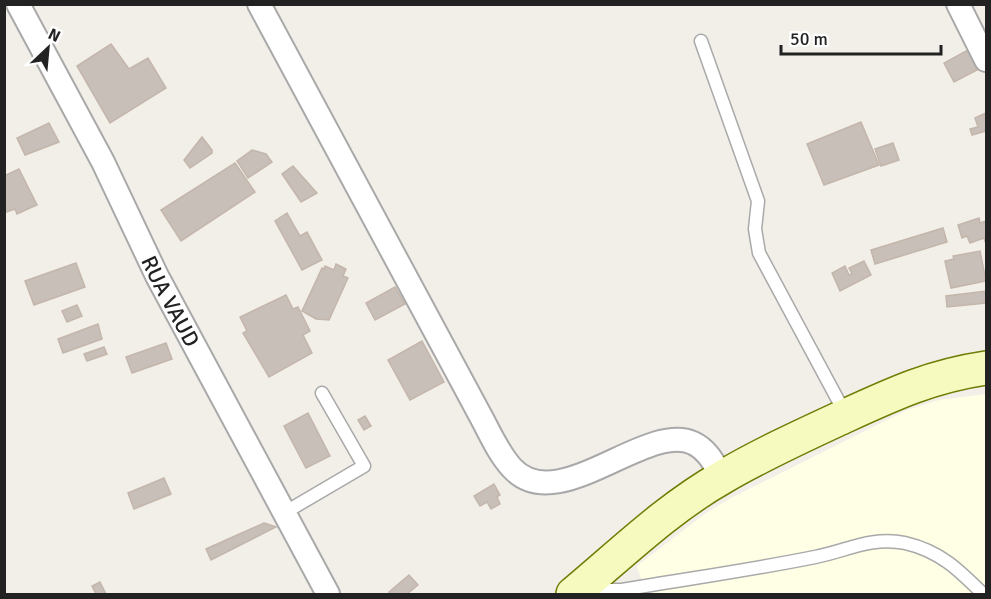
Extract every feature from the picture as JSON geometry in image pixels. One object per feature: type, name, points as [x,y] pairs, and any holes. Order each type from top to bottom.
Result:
[{"type":"main road","points":[[576,592],[671,512],[722,477],[910,385],[958,372],[987,368]]},
{"type":"street","name":"RUA VAUD","points":[[18,4],[103,162],[157,276],[328,594]]},
{"type":"street","points":[[259,4],[479,413],[513,469],[536,481],[551,483],[591,471],[640,450],[675,440],[691,441],[701,447],[710,455],[722,477]]},
{"type":"street","points":[[958,4],[987,60]]},
{"type":"lane","points":[[700,41],[758,201],[754,229],[759,253],[846,416]]},
{"type":"lane","points":[[284,513],[363,466],[322,393]]},
{"type":"lane","points":[[576,592],[622,590],[818,556],[857,544],[881,542],[903,543],[941,555],[982,594]]},
{"type":"shaded area","points":[[986,394],[986,594],[646,594],[637,566],[706,513],[733,497],[907,410],[939,400]]},
{"type":"building","points":[[111,44],[129,69],[148,58],[166,88],[110,123],[77,66]]},
{"type":"building","points":[[968,50],[979,69],[954,82],[944,63]]},
{"type":"building","points":[[986,113],[986,131],[972,135],[970,129],[978,127],[975,118]]},
{"type":"building","points":[[861,122],[879,165],[824,185],[807,144]]},
{"type":"building","points":[[49,123],[59,142],[25,155],[17,138]]},
{"type":"building","points":[[202,137],[212,153],[190,168],[184,160]]},
{"type":"building","points":[[893,143],[899,160],[881,166],[875,149]]},
{"type":"building","points":[[252,150],[266,154],[272,162],[248,178],[237,161]]},
{"type":"building","points":[[235,163],[255,192],[181,241],[161,210]]},
{"type":"building","points":[[293,166],[317,193],[301,202],[282,174]]},
{"type":"building","points":[[19,169],[37,205],[17,214],[15,209],[4,213],[4,176]]},
{"type":"building","points":[[287,213],[300,236],[307,232],[322,260],[302,270],[275,221]]},
{"type":"building","points":[[979,218],[980,223],[986,221],[986,244],[984,238],[970,243],[967,236],[962,238],[958,225]]},
{"type":"building","points":[[943,228],[947,242],[875,264],[871,250]]},
{"type":"building","points":[[980,251],[986,281],[951,288],[945,261],[954,259],[953,256]]},
{"type":"building","points":[[864,261],[871,275],[840,291],[832,273],[845,266],[849,275],[852,274],[849,268]]},
{"type":"building","points":[[76,263],[85,287],[34,305],[25,281]]},
{"type":"building","points":[[336,264],[346,269],[343,276],[348,278],[329,320],[316,319],[302,311],[322,268],[324,269],[325,266],[334,270]]},
{"type":"building","points":[[395,287],[405,304],[375,320],[366,303]]},
{"type":"building","points":[[986,291],[986,303],[947,307],[946,296]]},
{"type":"building","points":[[286,295],[293,309],[298,307],[310,331],[303,335],[312,353],[269,377],[243,333],[247,331],[240,317]]},
{"type":"building","points":[[77,305],[82,316],[67,322],[62,311]]},
{"type":"building","points":[[98,324],[102,339],[63,353],[58,339]]},
{"type":"building","points":[[422,341],[444,382],[410,400],[388,360]]},
{"type":"building","points":[[166,343],[172,359],[132,373],[126,357]]},
{"type":"building","points":[[104,347],[107,354],[87,361],[84,354]]},
{"type":"building","points":[[308,413],[330,456],[306,468],[284,426]]},
{"type":"building","points":[[365,416],[371,426],[364,430],[358,420]]},
{"type":"building","points":[[164,478],[171,494],[134,509],[128,493]]},
{"type":"building","points":[[494,484],[500,495],[497,497],[500,504],[491,509],[487,502],[480,506],[474,496]]},
{"type":"building","points":[[264,523],[276,527],[211,560],[206,549]]},
{"type":"building","points":[[409,575],[418,585],[407,594],[389,592]]},
{"type":"building","points":[[100,582],[106,594],[96,594],[92,586]]}]
